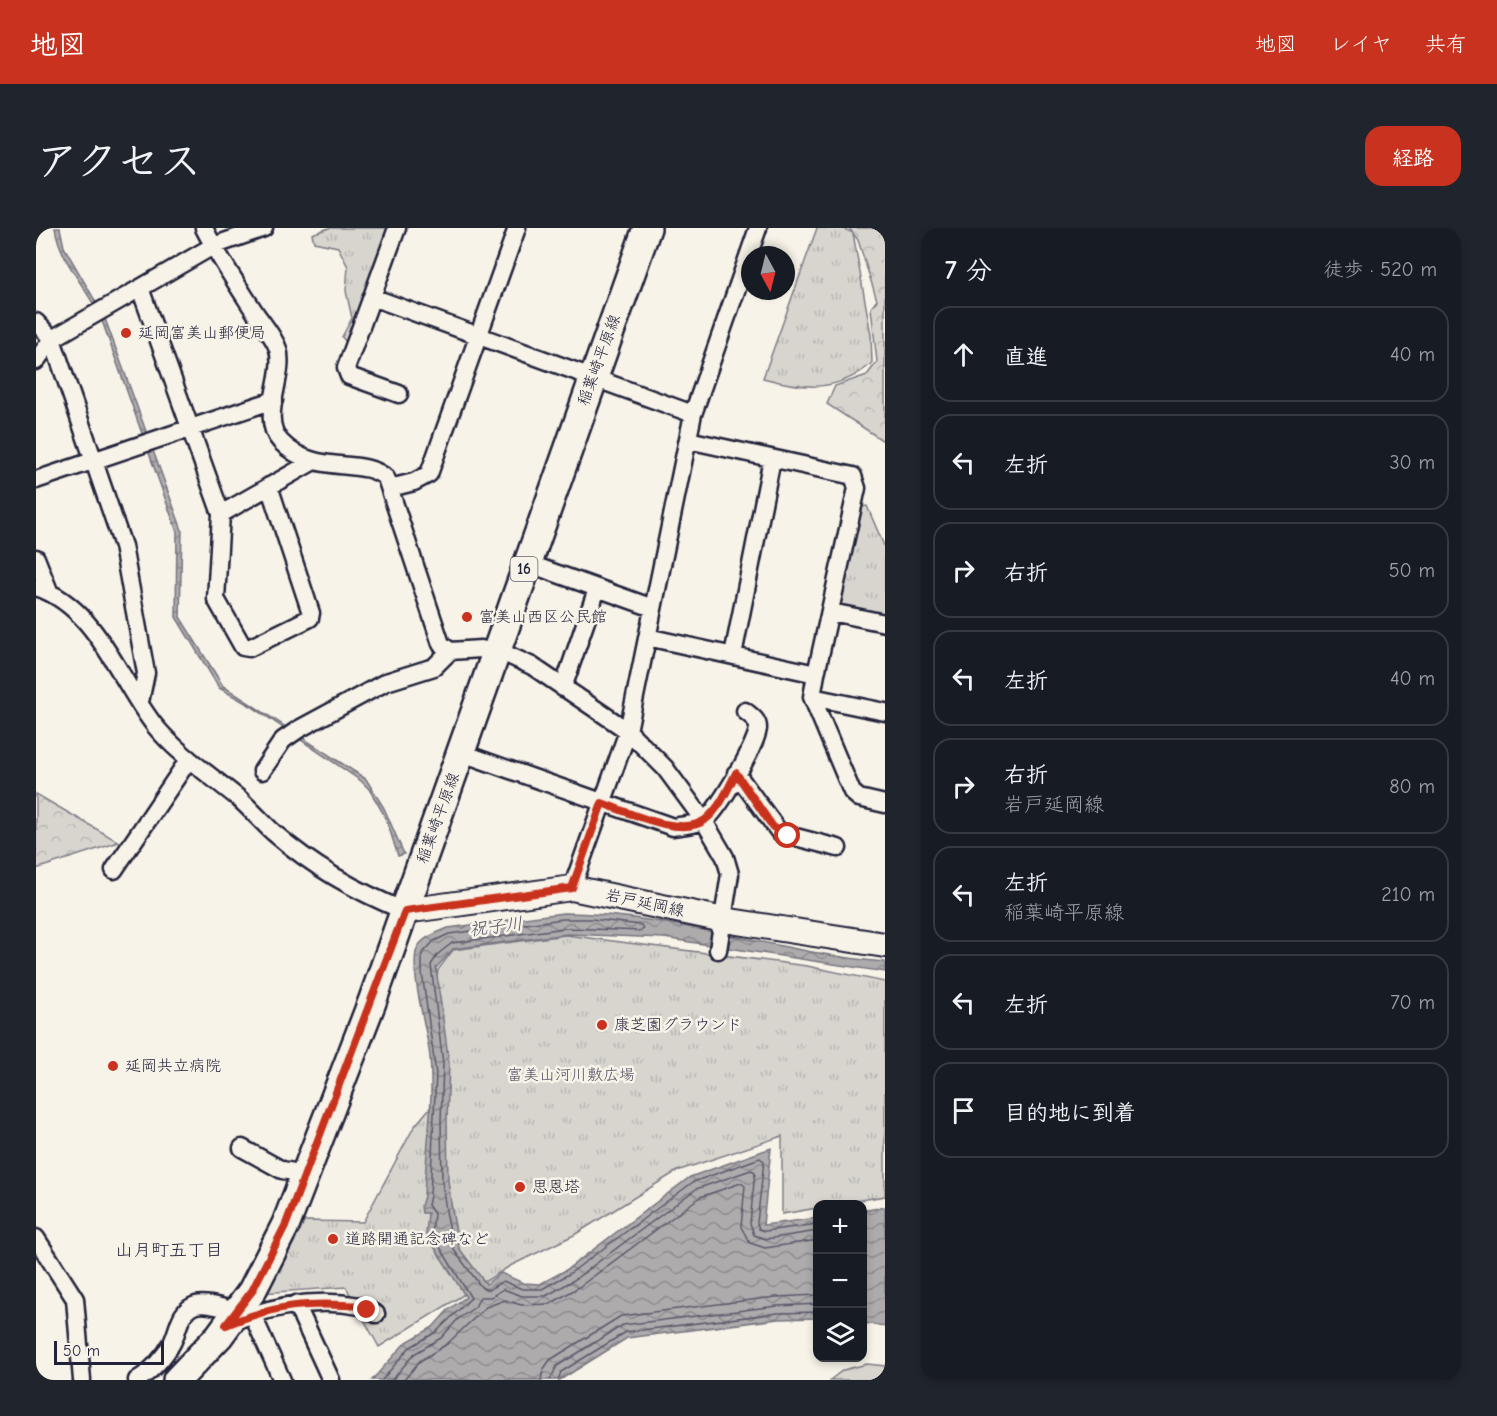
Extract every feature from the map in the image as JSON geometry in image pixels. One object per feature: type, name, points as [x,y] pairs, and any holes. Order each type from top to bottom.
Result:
[{"type":"main road","name":"稲葉崎平原線","points":[[177,1380],[238,1317],[286,1224],[405,911],[647,228]]},
{"type":"main road","name":"岩戸延岡線","points":[[405,911],[572,888],[724,920],[885,945]]},
{"type":"street","points":[[204,228],[278,350],[273,414],[276,435],[292,450],[312,462],[379,472],[390,488],[441,644],[450,651],[481,649],[532,666],[628,730],[665,768],[704,821],[725,857],[729,874],[718,950]]},
{"type":"street","points":[[36,361],[52,339],[213,246],[264,228]]},
{"type":"street","points":[[397,228],[346,368],[350,376],[399,394]]},
{"type":"street","points":[[390,488],[414,482],[429,474],[517,228]]},
{"type":"street","points":[[572,888],[628,730],[693,414],[758,228]]},
{"type":"street","points":[[140,288],[221,514],[216,599],[243,647],[249,648],[310,618],[311,613],[269,486]]},
{"type":"street","points":[[372,297],[693,414]]},
{"type":"street","points":[[36,322],[52,339],[123,546],[146,673],[140,702]]},
{"type":"street","points":[[36,480],[274,400]]},
{"type":"street","points":[[688,440],[852,476],[857,488],[816,674],[813,697],[852,792],[860,798],[885,804]]},
{"type":"street","points":[[733,655],[772,459]]},
{"type":"street","points":[[221,514],[312,462]]},
{"type":"street","points":[[36,558],[42,589],[75,608],[155,726],[189,759],[243,802],[275,833],[328,873],[367,896],[405,911]]},
{"type":"street","points":[[527,562],[653,608]]},
{"type":"street","points":[[563,688],[597,589]]},
{"type":"street","points":[[831,612],[885,623]]},
{"type":"street","points":[[647,637],[816,674]]},
{"type":"street","points":[[262,771],[294,733],[386,682],[435,667],[450,651]]},
{"type":"street","points":[[813,697],[885,712]]},
{"type":"street","points":[[462,753],[673,827],[704,821],[721,803],[754,743],[758,726],[755,719],[745,711]]},
{"type":"street","points":[[114,870],[189,759]]},
{"type":"street","points":[[736,773],[780,833],[838,848]]},
{"type":"street","points":[[242,1148],[282,1170],[306,1174]]},
{"type":"street","points":[[36,1238],[75,1299],[82,1380]]},
{"type":"street","points":[[238,1317],[296,1304],[363,1306],[376,1314]]},
{"type":"street","points":[[296,1304],[331,1380]]},
{"type":"street","points":[[137,1380],[160,1359],[172,1343],[183,1314],[188,1308],[197,1305],[208,1305],[238,1317],[282,1380]]},
{"type":"green space","points":[[329,228],[391,228],[348,345],[342,337],[352,318],[346,291],[348,267],[338,247],[314,242],[312,234]]},
{"type":"green space","points":[[817,228],[842,228],[853,233],[871,335],[872,363],[846,380],[820,386],[792,385],[763,378],[791,300],[795,300],[795,289]]},
{"type":"green space","points":[[849,228],[885,228],[885,442],[827,404],[835,386],[867,375],[877,362],[871,308],[877,300],[858,240]]},
{"type":"green space","points":[[867,506],[885,548],[885,617],[838,607],[860,507]]},
{"type":"green space","points":[[36,794],[119,842],[36,869]]},
{"type":"green space","name":"富美山河川敷広場","points":[[566,935],[807,966],[885,982],[885,1196],[860,1200],[813,1200],[813,1209],[782,1214],[782,1136],[677,1171],[574,1235],[510,1266],[379,1347],[346,1287],[262,1293],[305,1221],[363,1222],[414,1127],[434,1103],[430,1027],[438,970],[453,950]]},
{"type":"green space","points":[[867,1364],[885,1366],[885,1380],[830,1380],[843,1370]]},
{"type":"water","points":[[55,228],[60,228],[64,247],[104,316],[182,530],[180,617],[223,686],[366,779],[384,808],[404,854],[398,856],[386,818],[369,789],[361,781],[251,706],[219,688],[176,617],[177,532],[101,318],[62,252]]},
{"type":"water","name":"祝子川","points":[[563,913],[604,915],[644,919],[804,951],[885,962],[885,972],[664,938],[567,934],[453,949],[436,968],[449,1063],[448,1180],[452,1210],[459,1248],[486,1284],[501,1273],[523,1283],[540,1284],[566,1270],[690,1177],[771,1148],[763,1225],[813,1219],[813,1318],[778,1319],[627,1338],[560,1380],[372,1380],[405,1343],[433,1327],[449,1309],[466,1297],[426,1234],[428,1213],[422,1213],[421,1206],[424,1196],[431,1074],[416,975],[416,952],[421,943],[429,937],[448,928]]},
{"type":"water","points":[[885,1207],[885,1326],[867,1324],[867,1210]]},
{"type":"place","name":"延岡富美山郵便局","points":[[126,333]]},
{"type":"place","name":"富美山西区公民館","points":[[467,617]]},
{"type":"place","name":"康芝園グラウンド","points":[[602,1025]]},
{"type":"place","name":"延岡共立病院","points":[[113,1066]]},
{"type":"place","name":"思恩塔","points":[[520,1187]]},
{"type":"place","name":"道路開通記念碑など","points":[[333,1239]]},
{"type":"district","name":"山月町五丁目","points":[[169,1250]]},
{"type":"route","points":[[367,1310],[363,1306],[330,1303],[296,1304],[268,1309],[226,1325],[252,1291],[286,1224],[337,1095],[405,911],[572,888],[602,803],[673,827],[704,821],[721,803],[736,773],[773,827],[788,836]]}]
